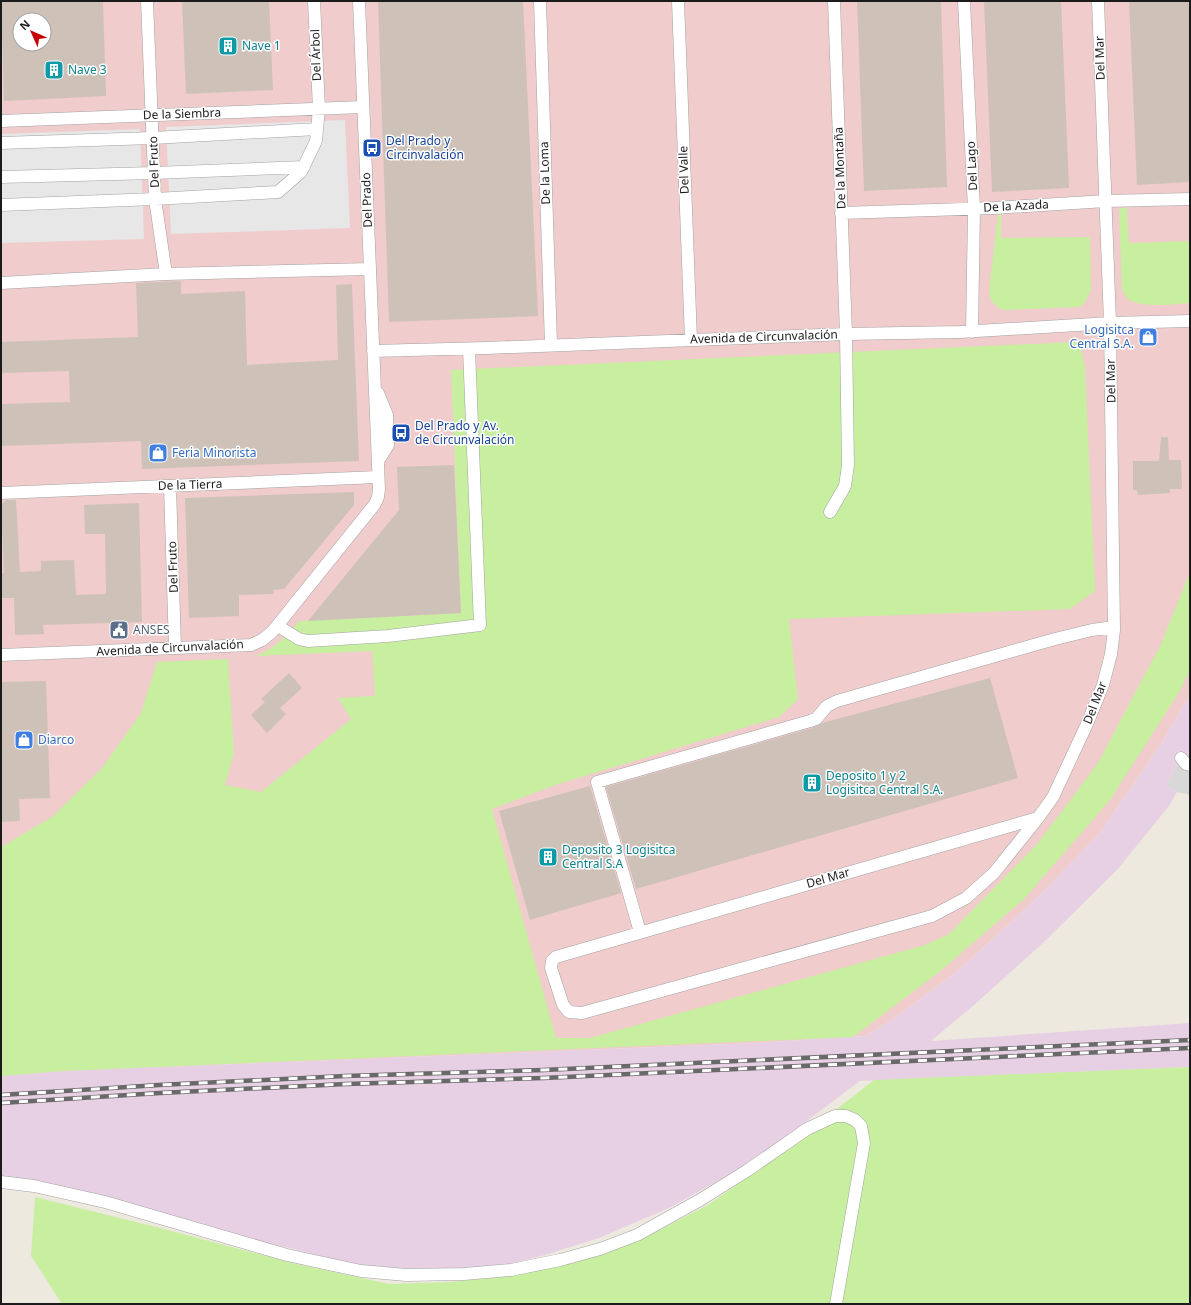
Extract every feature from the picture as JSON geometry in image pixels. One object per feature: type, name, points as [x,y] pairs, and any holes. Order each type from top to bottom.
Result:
[{"type":"street","name":"Del Fruto","points":[[147,1],[155,199],[166,274]]},
{"type":"street","name":"Del Árbol","points":[[1,205],[155,199],[278,192],[302,172],[316,141],[319,109],[314,1]]},
{"type":"street","name":"Del Prado","points":[[359,1],[373,351]]},
{"type":"street","name":"De la Loma","points":[[540,1],[551,346]]},
{"type":"street","name":"Del Valle","points":[[678,1],[691,340]]},
{"type":"street","name":"De la Montaña","points":[[830,512],[845,486],[848,465],[846,334],[834,1]]},
{"type":"street","name":"Del Lago","points":[[964,1],[974,208],[972,332]]},
{"type":"street","name":"Del Mar","points":[[1038,818],[556,957],[552,962],[551,968],[563,1005],[569,1012],[582,1013],[932,916],[966,898],[994,873],[1038,818],[1053,797],[1087,724],[1103,685],[1111,654],[1114,627],[1110,323],[1098,1]]},
{"type":"street","name":"De la Siembra","points":[[1,121],[363,107]]},
{"type":"street","points":[[1,143],[153,138],[317,129]]},
{"type":"street","points":[[1,177],[304,167]]},
{"type":"street","name":"De la Azada","points":[[841,213],[1106,201],[1190,199]]},
{"type":"street","points":[[1,283],[166,274],[370,268]]},
{"type":"street","name":"Avenida de Circunvalación","points":[[1,656],[251,645],[262,640],[272,632],[370,511],[378,497],[378,461],[373,351],[469,349],[846,334],[972,332],[1110,323],[1190,321]]},
{"type":"street","points":[[278,626],[299,639],[308,641],[388,636],[480,625],[469,349]]},
{"type":"street","name":"De la Tierra","points":[[1,493],[378,477]]},
{"type":"street","name":"Del Fruto","points":[[170,486],[175,648]]},
{"type":"street","points":[[640,932],[597,782],[810,722],[816,719],[826,706],[837,701],[1055,639],[1092,630],[1114,627]]},
{"type":"street","points":[[1,1182],[34,1186],[106,1202],[287,1255],[362,1270],[406,1275],[464,1274],[511,1270],[560,1260],[600,1249],[637,1235],[676,1214],[724,1185],[807,1129],[835,1116],[846,1116],[855,1120],[861,1126],[864,1143],[836,1304]]},
{"type":"shaded area","points":[[1,1],[1190,1],[1190,694],[1163,741],[1099,834],[1037,898],[959,970],[892,1020],[865,1036],[756,1043],[63,1071],[1,1076]]},
{"type":"shaded area","points":[[345,120],[350,228],[171,234],[166,127]]},
{"type":"shaded area","points":[[140,129],[144,239],[1,243],[1,134]]},
{"type":"shaded area","points":[[1190,694],[1190,757],[1185,767],[1177,765],[1166,786],[1177,792],[1169,806],[1117,870],[1044,942],[974,1005],[931,1041],[1190,1023],[1190,1067],[860,1081],[752,1162],[671,1207],[599,1238],[545,1255],[494,1268],[432,1269],[364,1267],[36,1181],[1,1177],[1,1076],[63,1071],[756,1043],[865,1036],[892,1020],[959,970],[1037,898],[1099,834],[1163,741]]},
{"type":"shaded area","points":[[1190,757],[1190,795],[1177,792],[1166,786],[1177,765],[1185,767]]},
{"type":"green space","points":[[1121,208],[1127,208],[1129,243],[1190,241],[1190,303],[1148,305],[1139,304],[1126,297],[1122,290],[1119,211]]},
{"type":"green space","points":[[1001,213],[1001,238],[1090,237],[1091,290],[1084,304],[1079,307],[1005,310],[995,305],[991,300],[989,289],[998,214]]},
{"type":"green space","points":[[1075,342],[1080,345],[1085,367],[1095,591],[1070,609],[789,619],[798,699],[779,717],[555,785],[492,809],[556,1038],[590,1038],[925,945],[949,934],[1038,843],[1098,763],[1161,644],[1190,572],[1190,669],[1181,689],[1110,800],[1024,899],[938,973],[853,1037],[63,1071],[1,1076],[1,847],[52,817],[102,768],[141,713],[157,662],[228,659],[234,753],[225,785],[261,792],[351,719],[338,698],[375,696],[372,651],[255,656],[274,646],[299,621],[461,613],[451,370]]},
{"type":"green space","points":[[1190,1067],[1190,1304],[62,1304],[31,1256],[35,1197],[296,1264],[389,1284],[451,1282],[508,1276],[577,1262],[644,1238],[708,1205],[761,1168],[874,1080]]},
{"type":"building","name":"Nave 3","points":[[1,1],[103,1],[106,96],[4,101]]},
{"type":"building","name":"Nave 1","points":[[182,1],[269,1],[273,90],[186,94]]},
{"type":"building","points":[[378,1],[523,1],[538,316],[389,322]]},
{"type":"building","points":[[857,1],[941,1],[947,187],[864,191]]},
{"type":"building","points":[[984,1],[1061,1],[1069,188],[992,192]]},
{"type":"building","points":[[1129,1],[1190,1],[1190,182],[1137,185]]},
{"type":"building","points":[[181,281],[181,294],[245,291],[247,365],[338,360],[336,285],[352,284],[359,461],[142,469],[141,441],[1,446],[1,404],[70,402],[69,371],[1,373],[1,342],[138,337],[136,283]]},
{"type":"building","points":[[1161,437],[1168,437],[1169,460],[1181,460],[1182,489],[1170,489],[1170,493],[1138,495],[1137,490],[1133,490],[1133,461],[1159,461]]},
{"type":"building","points":[[454,465],[461,613],[308,621],[399,510],[397,467]]},
{"type":"building","points":[[354,492],[354,505],[284,589],[273,590],[274,594],[239,595],[239,616],[189,618],[185,498]]},
{"type":"building","points":[[6,500],[16,500],[20,572],[41,571],[41,561],[74,560],[76,595],[106,594],[105,534],[85,534],[84,505],[139,503],[142,622],[43,625],[44,634],[15,635],[14,598],[1,598],[1,573],[4,573],[1,505]]},
{"type":"building","points":[[289,673],[302,688],[280,708],[286,714],[267,733],[251,715],[265,702],[261,699]]},
{"type":"building","name":"Deposito 1 y 2 Logisitca Central S.A.","points":[[990,678],[1018,778],[636,889],[606,787],[812,728],[822,723]]},
{"type":"building","name":"Diarco","points":[[46,681],[50,798],[19,799],[20,821],[1,822],[1,682]]},
{"type":"building","points":[[590,786],[621,893],[530,920],[499,811]]},
{"type":"railway","points":[[1,1095],[159,1085],[345,1076],[544,1070],[1190,1040]]},
{"type":"railway","points":[[1,1103],[160,1093],[346,1084],[544,1078],[1190,1048]]},
{"type":"place","name":"Nave 1","points":[[228,46]]},
{"type":"place","name":"Nave 3","points":[[54,70]]},
{"type":"place","name":"Del Prado y Circinvalación","points":[[372,148]]},
{"type":"place","name":"Logisitca Central S.A.","points":[[1148,337]]},
{"type":"place","name":"Del Prado y Av. de Circunvalación","points":[[401,433]]},
{"type":"place","name":"Feria Minorista","points":[[158,453]]},
{"type":"place","name":"ANSES","points":[[119,630]]},
{"type":"place","name":"Diarco","points":[[24,740]]},
{"type":"place","name":"Deposito 1 y 2 Logisitca Central S.A.","points":[[812,783]]},
{"type":"place","name":"Deposito 3 Logisitca Central S.A","points":[[548,857]]}]
